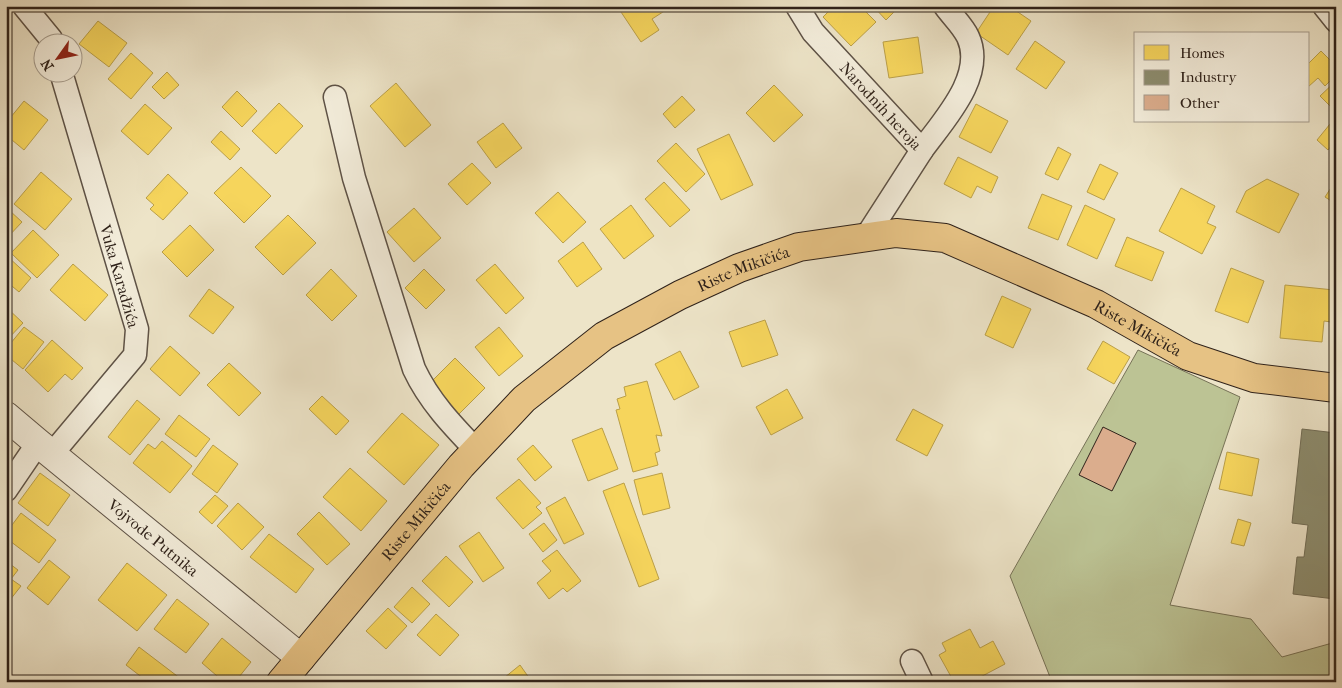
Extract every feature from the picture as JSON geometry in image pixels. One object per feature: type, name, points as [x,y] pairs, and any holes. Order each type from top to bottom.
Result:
[{"type":"main road","name":"Riste Mikičića","points":[[281,682],[476,450],[524,400],[604,336],[680,295],[740,268],[799,247],[896,233],[946,238],[1096,304],[1188,356],[1254,378],[1336,388]]},
{"type":"street","points":[[24,6],[45,32]]},
{"type":"street","name":"Narodnih heroja","points":[[797,6],[813,32],[922,150],[866,237]]},
{"type":"street","points":[[922,150],[958,101],[970,78],[973,54],[968,37],[945,6]]},
{"type":"street","points":[[1324,6],[1336,21]]},
{"type":"street","name":"Vuka Karadžića","points":[[6,490],[135,355],[137,342],[137,330],[64,82]]},
{"type":"street","points":[[336,97],[354,178],[414,369],[422,388],[443,416],[476,450]]},
{"type":"street","name":"Vojvode Putnika","points":[[6,416],[301,658]]},
{"type":"street","points":[[912,661],[922,682]]},
{"type":"green space","points":[[1138,350],[1240,397],[1170,605],[1251,619],[1282,657],[1336,642],[1336,682],[1052,682],[1010,576]]},
{"type":"building: Homes","points":[[617,6],[663,6],[666,10],[652,19],[659,30],[641,42]]},
{"type":"building: Homes","points":[[834,6],[860,6],[876,22],[851,46],[823,17]]},
{"type":"building: Homes","points":[[873,6],[900,6],[886,20]]},
{"type":"building: Homes","points":[[994,6],[1009,6],[1031,21],[1008,55],[976,33]]},
{"type":"building: Homes","points":[[1249,6],[1265,6],[1251,12]]},
{"type":"building: Homes","points":[[98,21],[127,43],[109,67],[82,46],[82,40]]},
{"type":"building: Homes","points":[[918,37],[923,73],[889,78],[883,42]]},
{"type":"building: Homes","points":[[1035,41],[1065,62],[1046,89],[1016,69]]},
{"type":"building: Homes","points":[[1321,51],[1336,66],[1336,75],[1325,86],[1318,78],[1310,85],[1310,62]]},
{"type":"building: Homes","points":[[131,53],[153,73],[131,99],[108,79]]},
{"type":"building: Homes","points":[[167,72],[179,85],[164,99],[152,87]]},
{"type":"building: Homes","points":[[1336,81],[1336,112],[1320,96]]},
{"type":"building: Homes","points":[[396,83],[431,125],[405,147],[370,106]]},
{"type":"building: Homes","points":[[774,85],[803,115],[774,142],[746,113]]},
{"type":"building: Homes","points":[[237,91],[257,111],[242,127],[222,107]]},
{"type":"building: Homes","points":[[682,96],[695,110],[675,128],[663,114]]},
{"type":"building: Homes","points":[[24,101],[48,120],[24,150],[6,135],[6,123]]},
{"type":"building: Homes","points":[[279,103],[303,126],[276,154],[252,131]]},
{"type":"building: Homes","points":[[145,104],[172,128],[148,155],[121,131]]},
{"type":"building: Homes","points":[[976,104],[1008,121],[991,153],[959,137]]},
{"type":"building: Homes","points":[[503,123],[522,148],[496,168],[477,142]]},
{"type":"building: Homes","points":[[1330,124],[1336,129],[1336,140],[1328,150],[1317,140]]},
{"type":"building: Homes","points":[[221,131],[240,149],[230,160],[211,142]]},
{"type":"building: Homes","points":[[729,134],[753,185],[721,200],[697,149]]},
{"type":"building: Homes","points":[[676,143],[705,174],[686,192],[657,161]]},
{"type":"building: Homes","points":[[1058,147],[1071,154],[1058,180],[1045,174]]},
{"type":"building: Homes","points":[[958,157],[998,177],[991,193],[977,186],[971,198],[944,184]]},
{"type":"building: Homes","points":[[472,163],[491,183],[467,205],[448,184]]},
{"type":"building: Homes","points":[[1100,164],[1118,173],[1104,200],[1087,192]]},
{"type":"building: Homes","points":[[241,167],[271,196],[244,223],[214,193]]},
{"type":"building: Homes","points":[[41,172],[72,199],[45,230],[14,204]]},
{"type":"building: Homes","points":[[168,174],[188,193],[163,220],[150,209],[154,205],[146,198]]},
{"type":"building: Homes","points":[[1267,179],[1299,194],[1279,233],[1236,212],[1246,191]]},
{"type":"building: Homes","points":[[1336,180],[1336,204],[1325,197]]},
{"type":"building: Homes","points":[[664,182],[690,210],[670,227],[645,199]]},
{"type":"building: Homes","points":[[1181,188],[1215,206],[1207,223],[1216,227],[1202,254],[1159,231]]},
{"type":"building: Homes","points":[[558,192],[586,222],[563,243],[535,213]]},
{"type":"building: Homes","points":[[1042,194],[1072,206],[1058,240],[1028,228]]},
{"type":"building: Homes","points":[[631,205],[654,236],[624,259],[600,229]]},
{"type":"building: Homes","points":[[1085,205],[1115,219],[1097,259],[1067,245]]},
{"type":"building: Homes","points":[[414,208],[441,238],[414,262],[387,232]]},
{"type":"building: Homes","points":[[9,210],[22,222],[6,239],[6,214]]},
{"type":"building: Homes","points":[[288,215],[316,243],[283,275],[255,247]]},
{"type":"building: Homes","points":[[190,225],[214,250],[187,277],[162,252]]},
{"type":"building: Homes","points":[[33,230],[59,255],[37,278],[11,253]]},
{"type":"building: Homes","points":[[1127,237],[1164,252],[1152,281],[1115,266]]},
{"type":"building: Homes","points":[[583,242],[602,269],[577,287],[558,261]]},
{"type":"building: Homes","points":[[7,256],[31,278],[19,292],[6,281]]},
{"type":"building: Homes","points":[[73,264],[108,295],[85,321],[50,290]]},
{"type":"building: Homes","points":[[495,264],[524,298],[506,314],[476,280]]},
{"type":"building: Homes","points":[[1231,268],[1264,281],[1248,323],[1215,311]]},
{"type":"building: Homes","points":[[331,269],[357,296],[332,321],[306,295]]},
{"type":"building: Homes","points":[[424,269],[445,290],[426,309],[405,288]]},
{"type":"building: Homes","points":[[1285,285],[1334,290],[1331,322],[1324,321],[1322,342],[1280,338]]},
{"type":"building: Homes","points":[[209,289],[234,307],[213,334],[189,316]]},
{"type":"building: Homes","points":[[1002,296],[1031,309],[1013,348],[985,335]]},
{"type":"building: Homes","points":[[6,307],[23,323],[6,341]]},
{"type":"building: Homes","points":[[765,320],[778,355],[742,367],[729,332]]},
{"type":"building: Homes","points":[[24,327],[44,342],[23,369],[6,355],[6,349]]},
{"type":"building: Homes","points":[[499,327],[523,356],[499,376],[475,347]]},
{"type":"building: Homes","points":[[52,340],[83,368],[72,380],[65,374],[48,392],[25,370]]},
{"type":"building: Homes","points":[[1103,341],[1130,357],[1114,384],[1087,369]]},
{"type":"building: Homes","points":[[170,346],[200,373],[180,396],[150,369]]},
{"type":"building: Homes","points":[[680,351],[699,387],[674,400],[655,364]]},
{"type":"building: Homes","points":[[455,358],[485,388],[459,414],[429,384]]},
{"type":"building: Homes","points":[[229,363],[261,393],[239,416],[207,385]]},
{"type":"building: Homes","points":[[647,381],[662,436],[656,435],[660,451],[655,453],[658,465],[633,472],[616,410],[620,409],[617,399],[626,396],[624,387]]},
{"type":"building: Homes","points":[[787,389],[803,418],[771,435],[756,407]]},
{"type":"building: Homes","points":[[322,396],[349,421],[336,435],[309,409]]},
{"type":"building: Homes","points":[[137,400],[160,419],[130,455],[108,437]]},
{"type":"building: Homes","points":[[913,409],[943,425],[927,456],[896,440]]},
{"type":"building: Homes","points":[[402,413],[439,445],[404,485],[367,452]]},
{"type":"building: Homes","points":[[179,415],[210,439],[196,457],[165,434]]},
{"type":"building: Homes","points":[[602,428],[618,469],[588,481],[572,440]]},
{"type":"building: Homes","points":[[162,441],[192,466],[170,493],[133,463],[148,444],[155,449]]},
{"type":"building: Homes","points":[[213,445],[238,464],[217,493],[192,474]]},
{"type":"building: Homes","points":[[533,445],[552,467],[535,481],[517,459]]},
{"type":"building: Homes","points":[[6,452],[12,456],[6,464]]},
{"type":"building: Homes","points":[[1227,452],[1259,459],[1252,496],[1219,489]]},
{"type":"building: Homes","points":[[350,468],[387,501],[361,531],[323,497]]},
{"type":"building: Homes","points":[[40,473],[70,495],[48,526],[18,503]]},
{"type":"building: Homes","points":[[662,473],[670,508],[643,515],[634,480]]},
{"type":"building: Homes","points":[[519,479],[541,503],[536,507],[542,513],[523,529],[496,498]]},
{"type":"building: Homes","points":[[624,483],[659,579],[639,587],[603,491]]},
{"type":"building: Homes","points":[[215,495],[228,506],[212,524],[199,512]]},
{"type":"building: Homes","points":[[565,497],[584,534],[564,544],[546,508]]},
{"type":"building: Homes","points":[[238,503],[264,527],[242,550],[217,526]]},
{"type":"building: Homes","points":[[319,512],[350,544],[327,565],[297,534]]},
{"type":"building: Homes","points":[[21,513],[56,540],[39,563],[6,538],[6,533]]},
{"type":"building: Homes","points":[[1238,519],[1251,523],[1244,546],[1231,543]]},
{"type":"building: Homes","points":[[544,523],[557,540],[543,552],[529,534]]},
{"type":"building: Homes","points":[[479,532],[504,568],[483,582],[459,546]]},
{"type":"building: Homes","points":[[269,534],[314,569],[296,593],[250,557]]},
{"type":"building: Homes","points":[[557,550],[581,581],[567,592],[563,588],[549,599],[537,583],[551,571],[542,561]]},
{"type":"building: Homes","points":[[446,556],[473,582],[449,607],[422,581]]},
{"type":"building: Homes","points":[[49,560],[70,577],[48,605],[27,588]]},
{"type":"building: Homes","points":[[6,561],[18,570],[11,579],[21,586],[6,605]]},
{"type":"building: Homes","points":[[127,563],[167,595],[137,631],[98,600]]},
{"type":"building: Homes","points":[[412,587],[430,604],[412,623],[394,607]]},
{"type":"building: Homes","points":[[177,599],[209,624],[186,653],[154,629]]},
{"type":"building: Homes","points":[[388,608],[407,626],[386,649],[366,631]]},
{"type":"building: Homes","points":[[436,614],[459,635],[440,656],[417,635]]},
{"type":"building: Homes","points":[[970,629],[980,648],[993,641],[1005,664],[971,682],[954,682],[939,655],[946,651],[942,643]]},
{"type":"building: Homes","points":[[222,638],[251,662],[235,682],[224,682],[202,663]]},
{"type":"building: Homes","points":[[139,647],[185,682],[148,682],[126,665]]},
{"type":"building: Homes","points":[[520,665],[532,682],[499,682]]},
{"type":"building: Industry","points":[[1302,429],[1336,433],[1335,599],[1293,594],[1297,557],[1304,557],[1308,525],[1292,523]]},
{"type":"building: Other","points":[[1103,427],[1136,443],[1112,491],[1079,475]]}]
